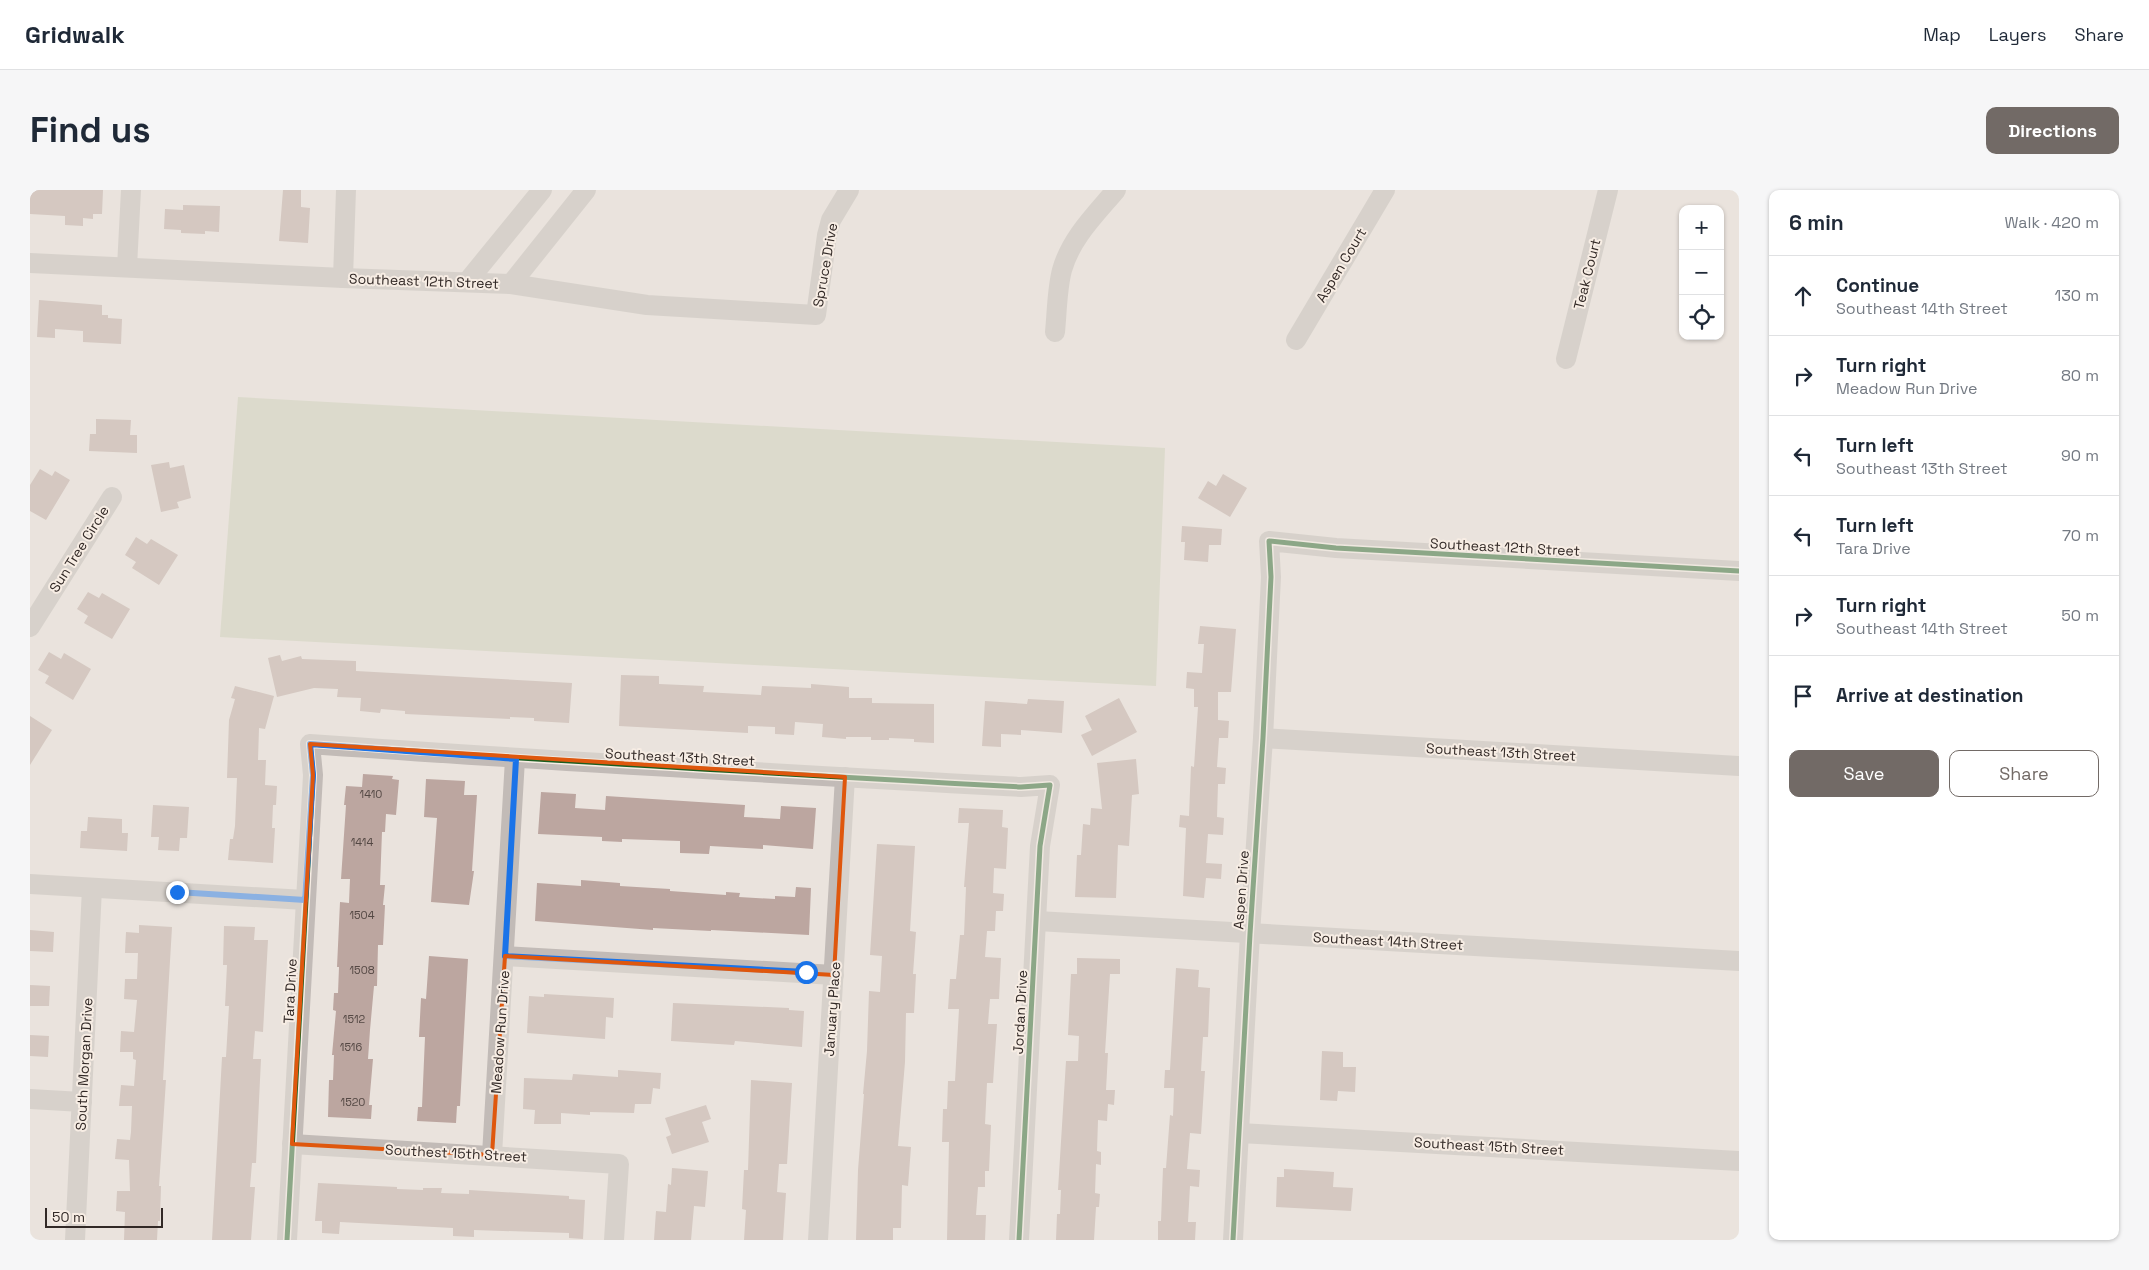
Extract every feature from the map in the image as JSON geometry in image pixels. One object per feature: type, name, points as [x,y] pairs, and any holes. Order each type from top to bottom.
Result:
[{"type":"street","points":[[127,267],[131,190]]},
{"type":"street","points":[[343,278],[346,190]]},
{"type":"street","points":[[467,282],[542,190]]},
{"type":"street","points":[[512,284],[586,190]]},
{"type":"street","name":"Spruce Drive","points":[[816,314],[827,235],[831,220],[848,190]]},
{"type":"street","points":[[1055,332],[1061,272],[1066,258],[1081,232],[1116,190]]},
{"type":"street","name":"Aspen Court","points":[[1296,340],[1385,190]]},
{"type":"street","name":"Teak Court","points":[[1566,359],[1608,190]]},
{"type":"street","name":"Southeast 12th Street","points":[[30,262],[343,278],[512,284],[647,305],[816,314]]},
{"type":"street","name":"Sun Tree Circle","points":[[30,627],[112,497]]},
{"type":"street","name":"Southeast 12th Street","points":[[1269,542],[1739,571]]},
{"type":"street","name":"Aspen Drive","points":[[1233,1240],[1263,738],[1271,577],[1269,542]]},
{"type":"street","name":"Southeast 13th Street","points":[[1263,738],[1739,766]]},
{"type":"street","name":"Southeast 13th Street","points":[[310,744],[516,759],[1021,786],[1050,785]]},
{"type":"street","name":"Tara Drive","points":[[287,1240],[313,775],[310,744]]},
{"type":"street","name":"Meadow Run Drive","points":[[492,1155],[516,759]]},
{"type":"street","name":"January Place","points":[[818,1240],[845,777]]},
{"type":"street","name":"Jordan Drive","points":[[1019,1240],[1040,846],[1050,785]]},
{"type":"street","points":[[30,884],[305,900]]},
{"type":"street","name":"South Morgan Drive","points":[[75,1240],[92,888]]},
{"type":"street","name":"Southeast 14th Street","points":[[1036,921],[1739,961]]},
{"type":"street","points":[[505,956],[834,975]]},
{"type":"street","points":[[30,1099],[82,1102]]},
{"type":"street","name":"Southeast 15th Street","points":[[1239,1133],[1739,1161]]},
{"type":"street","name":"Southest 15th Street","points":[[292,1144],[620,1164],[614,1240]]},
{"type":"highlighted area","points":[[310,744],[845,777],[834,975],[505,956],[492,1155],[292,1144],[313,775]]},
{"type":"green space","points":[[238,397],[1165,448],[1156,686],[220,637]]},
{"type":"building","points":[[30,190],[103,190],[102,214],[93,214],[93,219],[83,218],[83,226],[65,225],[65,216],[30,214]]},
{"type":"building","points":[[283,190],[301,190],[301,207],[310,208],[308,243],[279,241]]},
{"type":"building","points":[[183,205],[220,206],[219,232],[205,231],[205,234],[181,233],[181,230],[164,229],[165,209],[183,210]]},
{"type":"building","points":[[39,300],[102,305],[102,315],[108,315],[108,318],[122,319],[121,344],[83,342],[83,331],[55,329],[55,338],[37,337]]},
{"type":"building","points":[[96,419],[131,420],[130,435],[137,435],[137,453],[89,451],[90,434],[96,434]]},
{"type":"building","points":[[169,462],[170,468],[184,465],[191,498],[177,502],[179,508],[161,512],[151,465]]},
{"type":"building","points":[[40,469],[52,476],[55,471],[70,480],[46,520],[30,511],[30,485]]},
{"type":"building","points":[[1223,474],[1247,488],[1230,517],[1198,498],[1208,481],[1216,486]]},
{"type":"building","points":[[1182,526],[1222,529],[1221,545],[1209,545],[1208,562],[1184,560],[1185,542],[1181,542]]},
{"type":"building","points":[[136,537],[147,544],[151,539],[178,555],[159,585],[132,568],[136,562],[125,555]]},
{"type":"building","points":[[88,592],[99,598],[102,593],[130,609],[112,639],[84,623],[88,616],[77,609]]},
{"type":"building","points":[[1200,626],[1236,629],[1231,692],[1218,692],[1218,720],[1229,721],[1228,738],[1219,738],[1217,767],[1226,768],[1225,784],[1218,784],[1217,817],[1224,818],[1223,835],[1208,834],[1206,863],[1222,864],[1221,879],[1206,878],[1204,898],[1183,896],[1186,828],[1179,827],[1180,815],[1189,816],[1191,766],[1194,767],[1198,707],[1194,707],[1194,689],[1186,688],[1187,672],[1202,673],[1204,644],[1198,644]]},
{"type":"building","points":[[49,652],[61,659],[64,653],[91,669],[73,700],[45,683],[49,676],[38,670]]},
{"type":"building","points":[[280,655],[282,661],[301,656],[302,659],[356,661],[356,671],[572,683],[569,723],[534,721],[534,718],[510,717],[510,719],[405,714],[405,711],[381,709],[380,713],[360,711],[361,698],[337,697],[338,689],[314,688],[277,697],[268,658]]},
{"type":"building","points":[[621,675],[659,676],[659,684],[704,686],[703,692],[761,695],[762,686],[811,688],[811,684],[849,687],[849,698],[872,698],[872,703],[934,704],[934,743],[914,742],[914,739],[889,738],[889,740],[871,740],[871,737],[846,737],[846,739],[822,737],[823,724],[795,722],[794,735],[775,734],[775,727],[748,726],[748,733],[619,726]]},
{"type":"building","points":[[235,686],[274,696],[265,729],[259,728],[258,760],[266,760],[265,785],[277,786],[276,805],[273,805],[272,828],[275,828],[273,863],[228,860],[230,839],[233,839],[235,826],[237,778],[227,778],[229,720],[235,699],[231,698]]},
{"type":"building","points":[[1119,698],[1137,732],[1092,756],[1081,735],[1092,730],[1085,716]]},
{"type":"building","points":[[1028,699],[1064,701],[1062,733],[1021,730],[1021,735],[1001,734],[1001,747],[982,746],[985,701],[1027,704]]},
{"type":"building","points":[[30,716],[52,730],[30,765]]},
{"type":"building","points":[[1136,759],[1139,794],[1132,795],[1129,846],[1118,845],[1116,898],[1075,897],[1077,855],[1081,855],[1083,824],[1090,825],[1091,808],[1102,809],[1097,763]]},
{"type":"building","points":[[363,774],[393,776],[392,779],[399,780],[396,815],[386,814],[385,832],[382,832],[380,885],[385,885],[383,905],[385,905],[383,945],[378,945],[377,986],[374,986],[368,1059],[373,1059],[369,1105],[372,1105],[371,1119],[328,1117],[329,1080],[333,1080],[334,1055],[332,1055],[336,1011],[333,1010],[334,993],[338,993],[339,967],[337,967],[340,902],[349,903],[350,879],[341,879],[346,805],[344,805],[346,786],[362,787]]},
{"type":"building","points":[[426,779],[465,781],[464,795],[477,795],[472,871],[474,871],[469,905],[431,902],[437,818],[424,817]]},
{"type":"building","points":[[541,792],[576,794],[575,808],[605,810],[606,796],[745,805],[744,817],[780,819],[781,806],[816,808],[813,849],[763,845],[763,849],[710,846],[709,854],[680,853],[680,841],[622,839],[622,842],[602,841],[602,837],[538,834]]},
{"type":"building","points":[[153,805],[189,807],[187,838],[180,838],[179,851],[158,850],[159,837],[151,837]]},
{"type":"building","points":[[959,808],[1003,810],[1002,827],[1008,828],[1006,869],[994,868],[993,893],[1004,894],[1003,911],[996,911],[995,931],[987,931],[985,957],[1001,958],[999,999],[990,999],[988,1024],[997,1024],[993,1083],[987,1083],[985,1124],[991,1125],[989,1171],[985,1171],[985,1187],[978,1187],[976,1215],[986,1215],[985,1240],[947,1240],[949,1142],[942,1142],[943,1109],[947,1109],[948,1081],[955,1081],[959,1009],[948,1009],[950,979],[956,979],[960,935],[964,935],[966,887],[964,887],[969,823],[958,823]]},
{"type":"building","points":[[88,817],[122,819],[122,833],[128,833],[127,851],[80,848],[81,831],[87,831]]},
{"type":"building","points":[[877,844],[915,846],[910,931],[916,932],[913,974],[916,974],[914,1013],[906,1013],[905,1062],[898,1146],[911,1147],[908,1186],[902,1185],[901,1228],[893,1228],[893,1240],[856,1240],[858,1170],[867,1051],[869,991],[880,992],[882,956],[870,955]]},
{"type":"building","points":[[581,880],[620,883],[620,886],[670,889],[670,891],[726,895],[726,892],[740,893],[739,897],[775,899],[775,896],[795,897],[796,887],[811,888],[809,935],[653,928],[653,930],[535,921],[537,883],[581,886]]},
{"type":"building","points":[[139,925],[172,927],[163,1080],[166,1080],[159,1186],[161,1186],[160,1221],[158,1221],[157,1240],[124,1240],[125,1212],[116,1211],[117,1191],[130,1191],[129,1160],[115,1159],[117,1139],[130,1140],[131,1132],[132,1106],[119,1106],[121,1085],[134,1086],[136,1060],[133,1059],[133,1052],[120,1052],[121,1031],[134,1032],[137,1000],[124,999],[125,979],[137,979],[138,953],[125,953],[126,932],[139,933]]},
{"type":"building","points":[[224,926],[255,927],[254,940],[268,940],[263,1032],[255,1031],[253,1059],[261,1059],[256,1163],[252,1163],[250,1187],[255,1187],[251,1240],[212,1240],[222,1057],[226,1057],[229,1006],[225,1006],[227,965],[223,965]]},
{"type":"building","points":[[30,930],[54,932],[53,952],[30,951]]},
{"type":"building","points":[[429,956],[468,959],[460,1106],[457,1106],[456,1123],[417,1121],[418,1107],[422,1107],[425,1037],[419,1037],[421,998],[426,999]]},
{"type":"building","points":[[1077,958],[1120,959],[1120,974],[1110,974],[1105,1053],[1108,1053],[1106,1090],[1115,1090],[1114,1105],[1108,1104],[1107,1121],[1098,1120],[1097,1151],[1101,1152],[1101,1165],[1096,1164],[1095,1193],[1100,1194],[1099,1207],[1096,1207],[1094,1240],[1056,1240],[1057,1214],[1060,1214],[1061,1190],[1058,1190],[1066,1061],[1078,1061],[1079,1036],[1068,1035],[1071,974],[1077,974]]},
{"type":"building","points":[[1176,968],[1199,970],[1198,987],[1210,988],[1208,1037],[1203,1037],[1201,1071],[1205,1071],[1201,1134],[1190,1133],[1187,1169],[1200,1170],[1199,1187],[1190,1186],[1188,1222],[1196,1222],[1195,1240],[1158,1240],[1158,1221],[1161,1221],[1163,1168],[1166,1168],[1170,1115],[1173,1116],[1174,1088],[1164,1088],[1165,1070],[1170,1070]]},
{"type":"building","points":[[30,985],[50,986],[49,1006],[30,1006]]},
{"type":"building","points":[[544,994],[614,998],[613,1018],[606,1017],[605,1039],[527,1033],[529,996],[544,997]]},
{"type":"building","points":[[673,1003],[789,1008],[789,1010],[804,1011],[802,1047],[735,1041],[734,1045],[671,1041]]},
{"type":"building","points":[[30,1035],[49,1036],[48,1057],[30,1056]]},
{"type":"building","points":[[1322,1051],[1343,1052],[1343,1067],[1356,1067],[1355,1092],[1338,1091],[1337,1101],[1320,1100]]},
{"type":"building","points":[[618,1070],[661,1073],[660,1089],[653,1088],[651,1104],[635,1104],[634,1113],[590,1112],[590,1115],[561,1113],[561,1124],[534,1124],[535,1110],[523,1109],[524,1078],[572,1080],[573,1074],[618,1077]]},
{"type":"building","points":[[751,1080],[792,1083],[787,1164],[779,1164],[777,1192],[786,1193],[783,1240],[744,1240],[746,1210],[742,1209],[744,1170],[748,1170]]},
{"type":"building","points":[[706,1105],[711,1119],[702,1122],[709,1142],[672,1154],[666,1137],[671,1135],[665,1118]]},
{"type":"building","points":[[672,1168],[708,1171],[705,1207],[694,1206],[691,1240],[654,1240],[656,1211],[666,1212],[668,1184],[671,1185]]},
{"type":"building","points":[[1284,1169],[1334,1172],[1333,1187],[1353,1188],[1351,1211],[1276,1207],[1277,1177],[1284,1177]]},
{"type":"building","points":[[318,1183],[397,1187],[397,1189],[423,1190],[423,1188],[442,1188],[441,1193],[469,1194],[469,1190],[569,1196],[569,1199],[585,1200],[583,1239],[569,1238],[569,1233],[474,1230],[474,1237],[453,1236],[453,1228],[340,1222],[339,1234],[322,1233],[322,1221],[315,1221]]},
{"type":"cycle path","points":[[1233,1240],[1263,738],[1271,577],[1269,541],[1336,548],[1739,571]]},
{"type":"cycle path","points":[[287,1240],[313,775],[310,744],[577,762],[1021,787],[1050,785],[1040,846],[1019,1240]]},
{"type":"route","points":[[177,892],[305,900],[313,775],[310,744],[516,759],[505,956],[806,972]]}]
